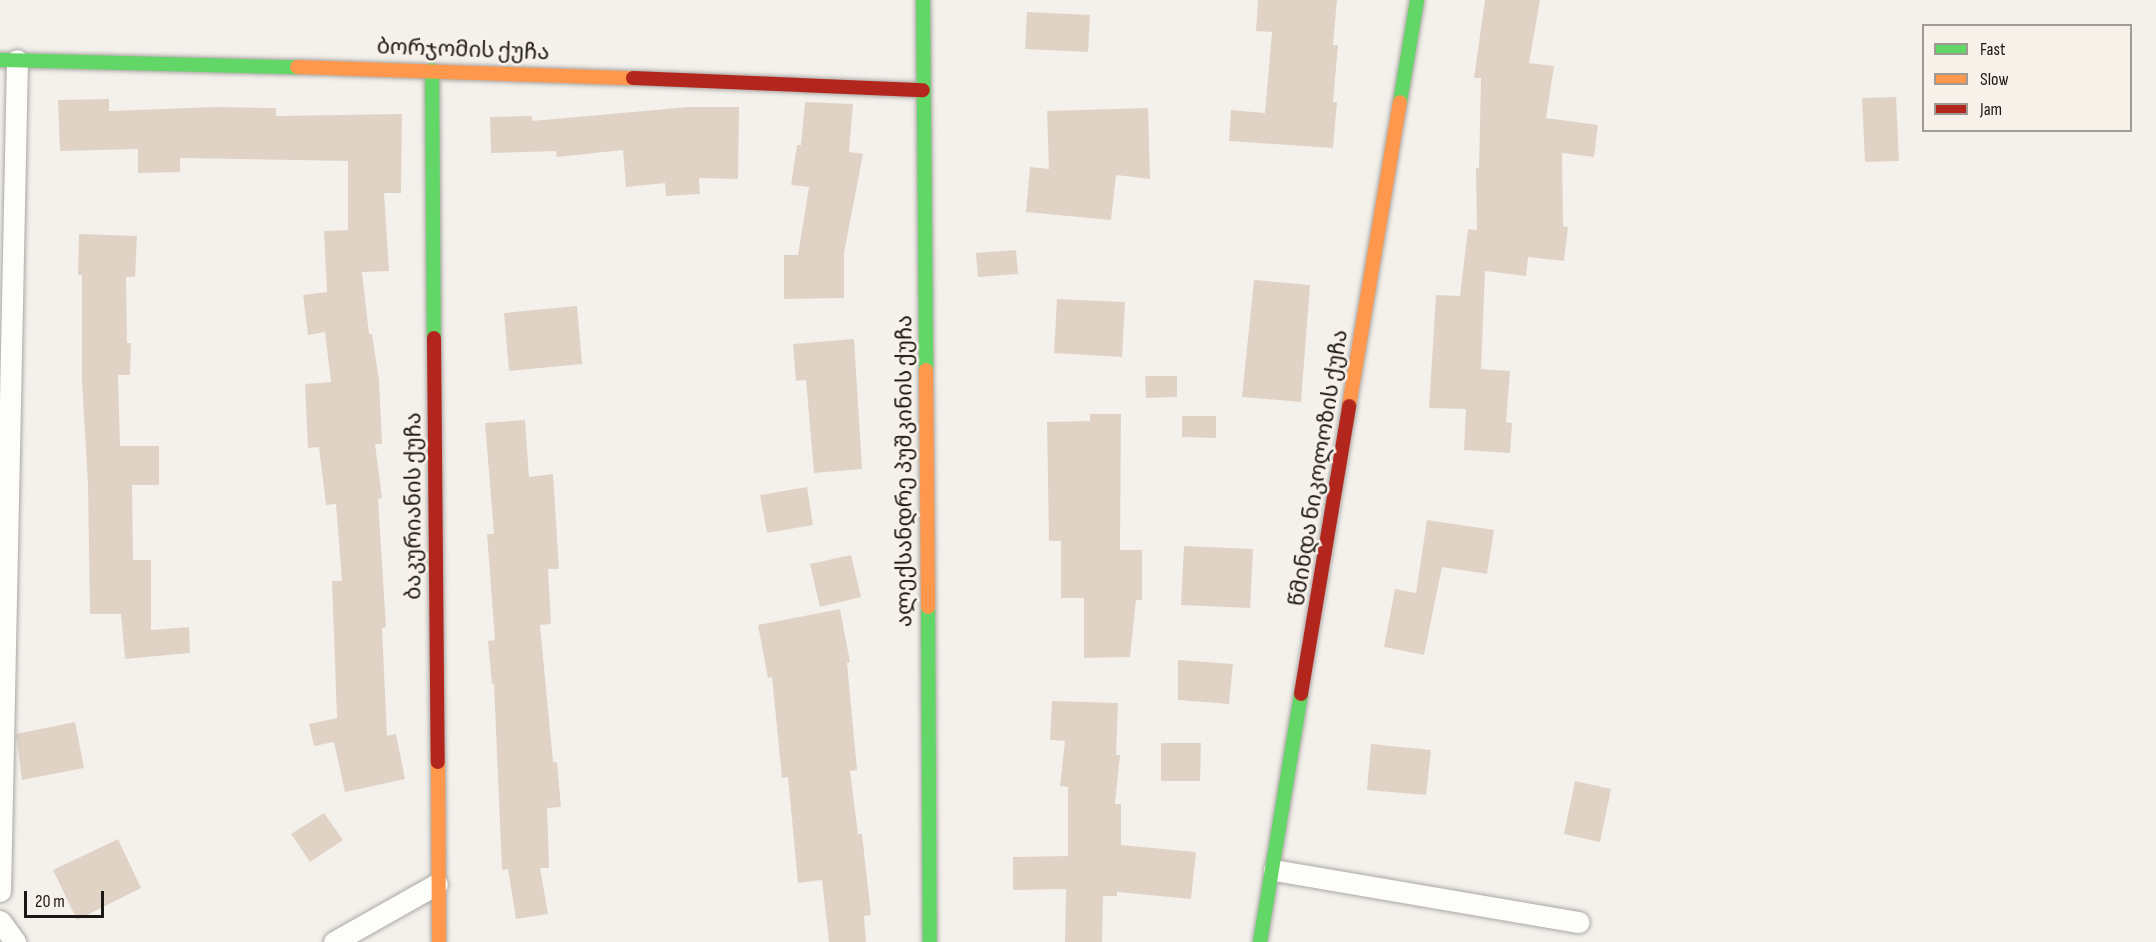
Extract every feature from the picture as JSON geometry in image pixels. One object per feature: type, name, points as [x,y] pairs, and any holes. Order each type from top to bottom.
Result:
[{"type":"street","name":"ალექსანდრე პუშკინის ქუჩა","points":[[923,0],[930,942]]},
{"type":"street","name":"წმინდა ნიკოლოზის ქუჩა","points":[[1260,942],[1274,870],[1418,0]]},
{"type":"street","name":"ბორჯომის ქუჩა","points":[[9,60],[432,70],[923,90]]},
{"type":"street","points":[[0,891],[9,60]]},
{"type":"street","name":"ბაკურიანის ქუჩა","points":[[432,70],[439,942]]},
{"type":"street","points":[[1274,870],[1579,922]]},
{"type":"street","points":[[334,942],[437,884]]},
{"type":"street","points":[[0,921],[15,942]]},
{"type":"building","points":[[1258,0],[1337,0],[1333,45],[1338,45],[1333,102],[1337,102],[1333,148],[1229,141],[1231,110],[1265,113],[1272,32],[1256,31]]},
{"type":"building","points":[[1485,0],[1540,0],[1529,63],[1554,66],[1546,118],[1598,125],[1594,157],[1562,153],[1563,226],[1568,227],[1564,261],[1528,257],[1526,276],[1485,271],[1481,369],[1510,371],[1506,422],[1512,423],[1510,453],[1464,450],[1466,409],[1429,408],[1436,295],[1460,296],[1468,229],[1477,230],[1476,168],[1479,168],[1481,78],[1474,78]]},
{"type":"building","points":[[1027,12],[1090,15],[1088,52],[1025,49]]},
{"type":"building","points":[[1896,97],[1899,161],[1865,162],[1862,98]]},
{"type":"building","points":[[109,99],[109,111],[215,107],[276,108],[276,116],[402,114],[401,193],[384,193],[389,271],[362,272],[369,334],[372,334],[379,380],[382,444],[375,444],[382,498],[378,499],[386,627],[382,628],[387,736],[396,734],[405,779],[345,792],[334,742],[314,746],[309,724],[337,718],[332,581],[342,581],[336,504],[326,505],[319,447],[308,448],[305,384],[331,382],[325,332],[308,335],[303,295],[327,292],[324,231],[348,230],[348,161],[180,158],[180,172],[138,173],[138,149],[60,151],[58,100]]},
{"type":"building","points":[[805,102],[853,104],[849,152],[863,154],[844,253],[844,298],[784,299],[784,255],[798,255],[809,187],[791,185],[797,145],[801,145]]},
{"type":"building","points":[[689,107],[739,107],[738,179],[699,178],[700,194],[666,196],[665,183],[626,187],[623,150],[557,157],[556,151],[491,153],[490,117],[532,116],[532,121]]},
{"type":"building","points":[[1148,108],[1150,179],[1116,175],[1111,220],[1026,212],[1030,167],[1049,169],[1047,111]]},
{"type":"building","points":[[79,234],[137,236],[135,277],[126,277],[127,343],[131,343],[130,375],[118,375],[120,446],[159,446],[159,485],[132,485],[133,560],[151,560],[151,630],[189,627],[190,653],[125,659],[121,614],[90,614],[88,485],[82,381],[82,275],[78,275]]},
{"type":"building","points":[[1016,250],[1018,274],[978,277],[976,253]]},
{"type":"building","points":[[1254,280],[1310,285],[1301,402],[1242,397]]},
{"type":"building","points":[[1057,299],[1125,302],[1122,357],[1054,353]]},
{"type":"building","points":[[577,306],[582,364],[509,371],[504,313]]},
{"type":"building","points":[[854,339],[862,469],[814,473],[806,380],[796,381],[793,344]]},
{"type":"building","points":[[1145,376],[1177,376],[1177,397],[1146,398]]},
{"type":"building","points":[[1090,414],[1121,414],[1120,550],[1142,550],[1142,600],[1136,600],[1130,657],[1084,658],[1084,598],[1061,598],[1061,541],[1049,541],[1047,422],[1090,421]]},
{"type":"building","points":[[1182,416],[1216,416],[1216,438],[1182,437]]},
{"type":"building","points":[[525,420],[529,477],[553,474],[559,569],[548,569],[551,624],[540,625],[553,762],[557,762],[561,807],[547,808],[549,868],[540,868],[548,914],[516,919],[508,869],[502,870],[494,684],[492,684],[488,641],[495,640],[487,534],[494,534],[485,423]]},
{"type":"building","points":[[807,487],[813,525],[767,533],[760,495]]},
{"type":"building","points":[[1427,520],[1494,530],[1487,574],[1442,567],[1424,655],[1384,647],[1395,589],[1416,593]]},
{"type":"building","points":[[1184,546],[1253,549],[1250,608],[1181,605]]},
{"type":"building","points":[[851,555],[861,597],[820,607],[810,564]]},
{"type":"building","points":[[840,609],[850,662],[847,663],[857,770],[850,771],[858,834],[862,834],[871,915],[864,916],[866,942],[829,942],[822,880],[798,883],[788,777],[782,778],[772,677],[768,678],[758,625]]},
{"type":"building","points":[[1178,660],[1233,664],[1229,704],[1178,700]]},
{"type":"building","points":[[1052,701],[1118,703],[1116,755],[1120,755],[1115,804],[1121,804],[1121,845],[1196,852],[1191,899],[1117,892],[1117,896],[1103,896],[1102,942],[1065,942],[1066,889],[1013,890],[1013,857],[1068,856],[1068,787],[1060,786],[1065,741],[1050,740]]},
{"type":"building","points":[[75,722],[84,768],[22,780],[16,734]]},
{"type":"building","points":[[1161,743],[1201,743],[1200,781],[1161,781]]},
{"type":"building","points":[[1371,744],[1431,750],[1426,795],[1367,790]]},
{"type":"building","points":[[1575,781],[1611,789],[1600,842],[1564,834]]},
{"type":"building","points":[[324,813],[343,840],[310,862],[291,834]]},
{"type":"building","points":[[118,839],[141,888],[77,920],[53,870]]},
{"type":"traffic: fast","points":[[923,0],[926,370]]},
{"type":"traffic: fast","points":[[1400,102],[1417,0]]},
{"type":"traffic: fast","points":[[0,60],[297,67]]},
{"type":"traffic: fast","points":[[432,70],[434,338]]},
{"type":"traffic: fast","points":[[928,607],[930,942]]},
{"type":"traffic: fast","points":[[1260,942],[1301,694]]},
{"type":"traffic: slow","points":[[297,67],[633,78]]},
{"type":"traffic: slow","points":[[1349,406],[1400,102]]},
{"type":"traffic: slow","points":[[926,370],[928,607]]},
{"type":"traffic: slow","points":[[438,762],[439,942]]},
{"type":"traffic: jam","points":[[633,78],[923,90]]},
{"type":"traffic: jam","points":[[434,338],[438,762]]},
{"type":"traffic: jam","points":[[1301,694],[1349,406]]}]
